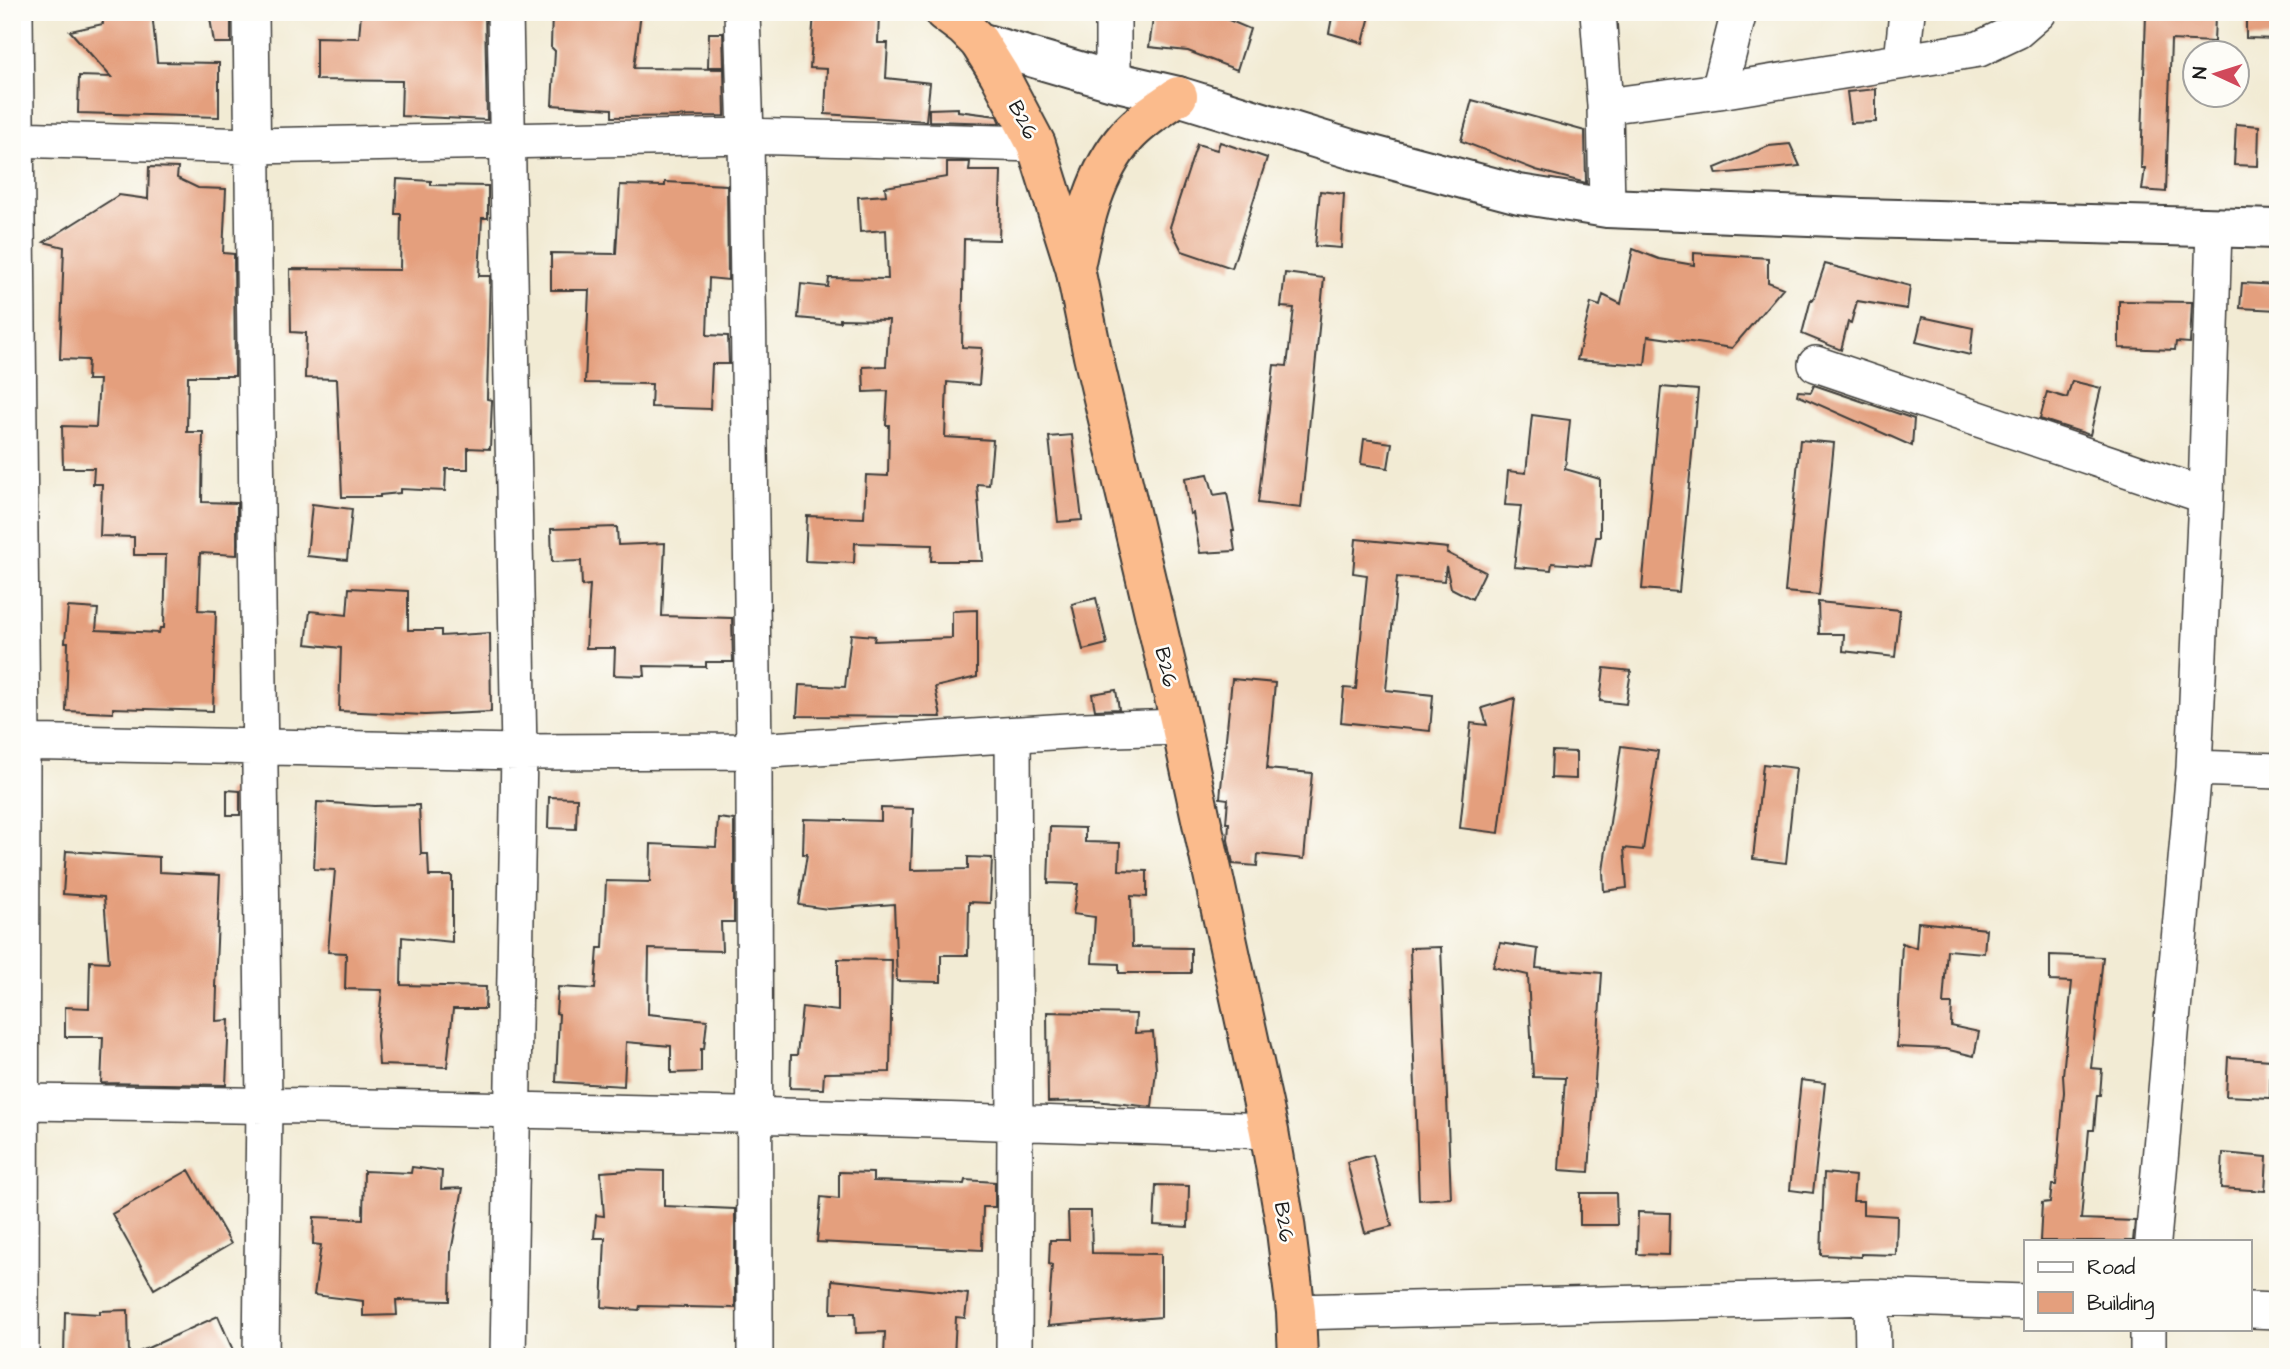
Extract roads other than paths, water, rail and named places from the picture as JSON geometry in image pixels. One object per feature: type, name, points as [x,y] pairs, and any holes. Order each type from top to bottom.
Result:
[{"type":"highway","name":"B26","points":[[963,24],[999,74],[1036,144],[1074,268],[1181,727],[1269,1132],[1285,1223],[1296,1312],[1298,1357]]},
{"type":"highway","points":[[1074,268],[1092,197],[1111,157],[1127,136],[1150,115],[1178,96]]},
{"type":"street","points":[[15,12],[17,742],[22,1102],[18,1342]]},
{"type":"street","points":[[251,12],[264,1105],[261,1357]]},
{"type":"street","points":[[505,12],[519,752],[508,1357]]},
{"type":"street","points":[[742,12],[754,751],[755,1357]]},
{"type":"street","points":[[1113,12],[1113,81]]},
{"type":"street","points":[[1598,12],[1605,106],[1608,208]]},
{"type":"street","points":[[1719,91],[1739,12]]},
{"type":"street","points":[[1902,61],[1907,12]]},
{"type":"street","points":[[1605,106],[1719,91],[1979,49],[2017,31],[2039,12]]},
{"type":"street","points":[[963,24],[1113,81],[1178,96],[1354,150],[1519,194],[1608,208],[1860,218],[2278,229]]},
{"type":"street","points":[[15,139],[253,146],[746,136],[1036,144]]},
{"type":"street","points":[[2153,1240],[2194,768],[2214,228]]},
{"type":"street","points":[[1816,364],[2206,496]]},
{"type":"street","points":[[17,742],[519,752],[754,751],[1181,727]]},
{"type":"street","points":[[1013,735],[1014,1357]]},
{"type":"street","points":[[2194,768],[2278,771]]},
{"type":"street","points":[[22,1102],[1015,1122],[1269,1132]]},
{"type":"street","points":[[1296,1312],[1872,1297],[2024,1302]]},
{"type":"street","points":[[1872,1297],[1873,1357]]},
{"type":"street","points":[[2252,1310],[2278,1311]]},
{"type":"street","points":[[2148,1330],[2148,1357]]}]
